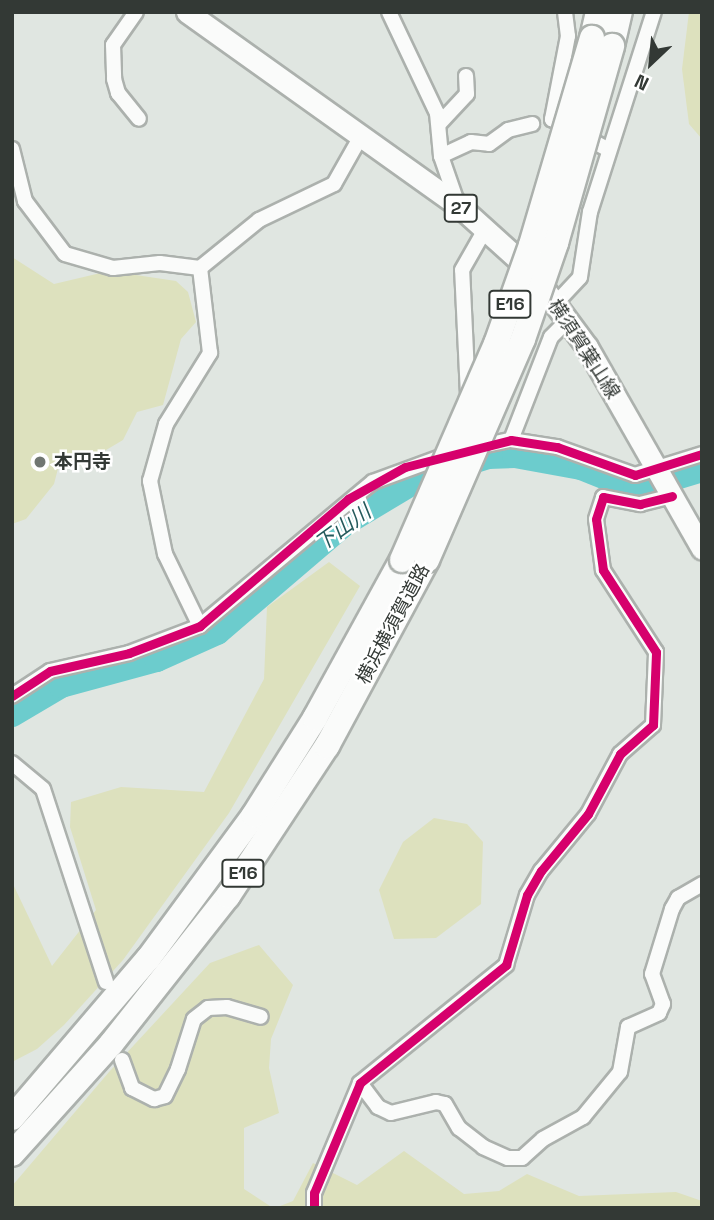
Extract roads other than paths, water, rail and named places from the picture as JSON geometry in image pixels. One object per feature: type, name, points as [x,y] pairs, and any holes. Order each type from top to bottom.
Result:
[{"type":"highway","name":"横浜横須賀道路","points":[[12,1154],[111,1044],[228,896],[327,746],[427,560],[523,339],[556,243],[602,42],[598,12]]},
{"type":"highway","name":"横浜横須賀道路","points":[[12,1118],[139,970],[254,815],[315,718],[402,560],[496,344],[602,42],[620,12]]},
{"type":"main road","name":"横須賀葉山線","points":[[187,12],[458,205],[486,229],[562,312],[702,549]]},
{"type":"street","points":[[136,12],[117,33],[113,68],[118,93],[139,119]]},
{"type":"street","points":[[389,12],[439,124],[441,156],[458,205]]},
{"type":"street","points":[[565,12],[568,36],[552,119],[607,149]]},
{"type":"street","points":[[511,440],[551,337],[580,277],[590,212],[607,149],[654,12]]},
{"type":"street","points":[[439,124],[467,94],[466,76]]},
{"type":"street","points":[[441,156],[471,142],[489,144],[508,130],[532,124]]},
{"type":"street","points":[[12,149],[25,201],[65,254],[113,268],[160,263],[200,268],[258,220],[334,184],[360,136]]},
{"type":"street","points":[[471,449],[462,270],[486,229]]},
{"type":"street","points":[[200,268],[210,353],[166,424],[150,481],[165,554],[200,626]]},
{"type":"street","points":[[12,696],[50,671],[130,653],[200,626],[373,482],[471,449],[511,440],[557,447],[665,484]]},
{"type":"street","points":[[314,1208],[314,1193],[360,1083],[506,965],[527,895],[541,871],[588,814],[620,754],[653,725],[656,652],[603,570],[596,519],[603,497],[640,504],[702,454]]},
{"type":"street","points":[[12,763],[43,789],[106,982]]},
{"type":"street","points":[[360,1083],[378,1107],[391,1113],[436,1102],[445,1104],[459,1128],[483,1147],[508,1158],[522,1158],[543,1139],[583,1117],[620,1072],[628,1027],[659,1013],[663,1004],[652,974],[672,909],[678,898],[702,884]]},
{"type":"street","points":[[122,1060],[132,1088],[154,1100],[164,1096],[178,1069],[194,1018],[208,1008],[227,1007],[261,1017]]},
{"type":"waterway","name":"下山川","points":[[12,714],[61,685],[157,659],[217,632],[346,522],[423,476],[488,456],[515,455],[581,467],[636,489],[702,469]]},
{"type":"place","name":"本円寺","points":[[40,462]]}]
